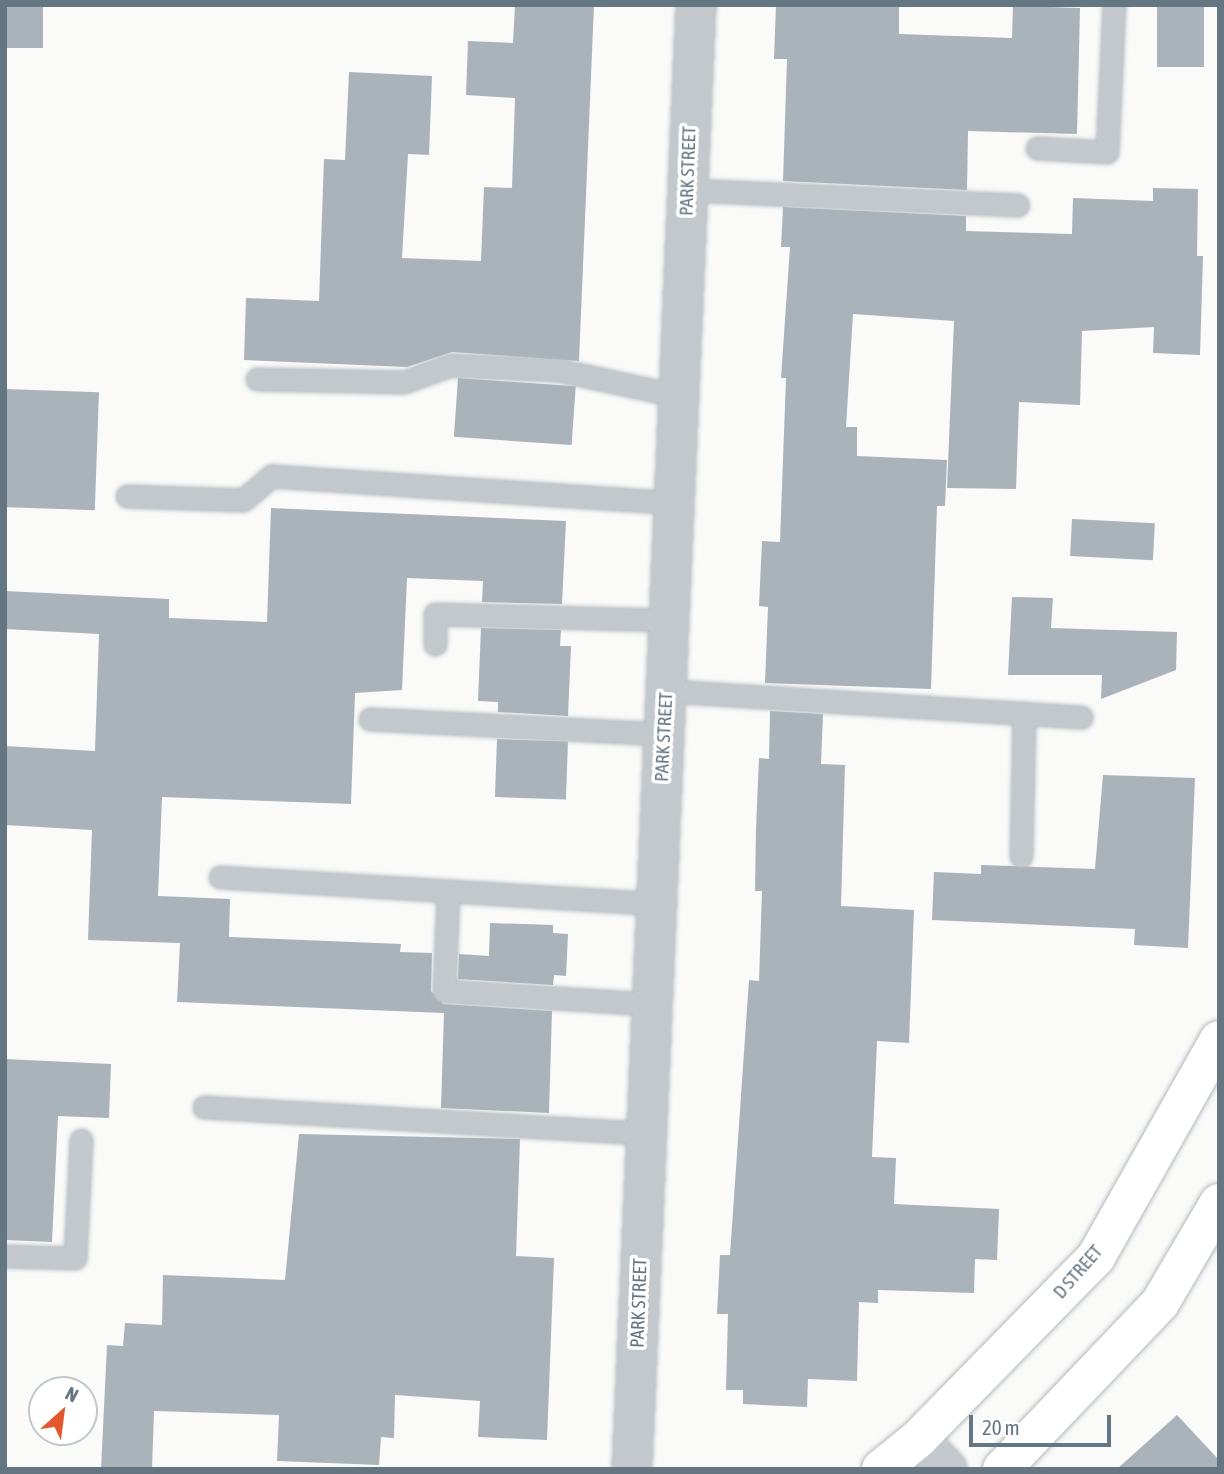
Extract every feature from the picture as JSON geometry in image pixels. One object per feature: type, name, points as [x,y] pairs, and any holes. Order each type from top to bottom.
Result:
[{"type":"main road","name":"D STREET","points":[[881,1469],[918,1439],[1096,1257],[1219,1040]]},
{"type":"main road","points":[[1002,1469],[1160,1303],[1219,1203]]},
{"type":"street","name":"PARK STREET","points":[[632,1469],[696,5]]},
{"type":"street","points":[[918,1439],[947,1469]]},
{"type":"lane","points":[[1037,148],[1107,152],[1114,5]]},
{"type":"lane","points":[[688,190],[1018,205]]},
{"type":"lane","points":[[257,379],[404,382],[452,365],[558,370],[678,396]]},
{"type":"lane","points":[[127,496],[243,500],[272,476],[674,503]]},
{"type":"lane","points":[[435,644],[435,614],[669,620]]},
{"type":"lane","points":[[666,691],[1081,717]]},
{"type":"lane","points":[[1021,856],[1024,713]]},
{"type":"lane","points":[[370,719],[664,734]]},
{"type":"lane","points":[[220,877],[656,904]]},
{"type":"lane","points":[[448,891],[444,991],[652,1004]]},
{"type":"lane","points":[[204,1107],[647,1133]]},
{"type":"lane","points":[[5,1256],[75,1258],[81,1140]]},
{"type":"building","points":[[5,5],[43,5],[43,48],[5,48]]},
{"type":"building","points":[[515,5],[594,5],[579,361],[452,352],[407,367],[244,360],[246,298],[319,301],[324,159],[345,160],[349,72],[432,76],[429,155],[408,154],[402,258],[481,261],[484,187],[512,188],[515,98],[466,95],[468,41],[513,43]]},
{"type":"building","points":[[776,5],[899,5],[899,34],[1012,38],[1013,6],[1080,8],[1077,134],[968,131],[967,190],[783,181],[787,59],[774,59]]},
{"type":"building","points":[[1157,5],[1204,5],[1204,67],[1157,67]]},
{"type":"building","points":[[1153,188],[1198,189],[1197,256],[1203,256],[1200,355],[1153,353],[1154,327],[1082,331],[1080,405],[1019,402],[1016,489],[947,488],[954,321],[853,314],[846,427],[857,427],[857,456],[947,460],[945,506],[937,506],[931,689],[765,683],[768,607],[759,606],[762,541],[780,542],[786,378],[781,378],[790,247],[781,247],[783,207],[966,216],[966,231],[1072,234],[1073,198],[1153,201]]},
{"type":"building","points":[[458,378],[576,386],[572,445],[454,437]]},
{"type":"building","points":[[5,389],[99,392],[95,510],[5,507]]},
{"type":"building","points":[[271,508],[566,521],[562,604],[482,602],[483,581],[407,578],[402,690],[355,693],[351,804],[162,797],[158,896],[230,899],[229,937],[401,944],[400,952],[432,953],[431,991],[443,1004],[552,1011],[549,1113],[441,1108],[444,1013],[177,1002],[180,943],[88,940],[92,830],[5,825],[5,746],[95,751],[99,634],[5,629],[5,591],[169,599],[169,618],[267,622]]},
{"type":"building","points":[[1072,519],[1155,523],[1153,560],[1070,556]]},
{"type":"building","points":[[1012,597],[1053,598],[1051,628],[1177,632],[1176,670],[1101,699],[1102,675],[1008,675]]},
{"type":"building","points":[[481,628],[561,630],[560,646],[571,646],[568,716],[498,712],[498,702],[478,701]]},
{"type":"building","points":[[770,711],[823,714],[821,764],[845,765],[841,906],[914,910],[909,1043],[877,1041],[872,1157],[896,1158],[894,1204],[999,1209],[997,1260],[975,1259],[974,1293],[878,1290],[878,1303],[859,1302],[857,1381],[808,1379],[807,1407],[743,1404],[743,1390],[726,1390],[728,1314],[717,1314],[720,1255],[730,1255],[749,980],[759,981],[762,891],[755,891],[756,828],[759,758],[769,759]]},
{"type":"building","points":[[497,739],[568,741],[566,799],[495,797]]},
{"type":"building","points":[[1103,775],[1195,778],[1188,948],[1134,945],[1135,929],[932,920],[934,872],[981,874],[981,865],[1095,869]]},
{"type":"building","points":[[490,923],[553,925],[553,933],[568,934],[566,976],[554,975],[553,985],[458,979],[459,954],[489,956]]},
{"type":"building","points":[[5,1059],[111,1064],[109,1118],[58,1116],[52,1242],[5,1240]]},
{"type":"building","points":[[299,1134],[520,1139],[516,1256],[554,1258],[547,1440],[478,1437],[480,1401],[395,1395],[394,1438],[381,1437],[379,1465],[277,1461],[279,1415],[154,1411],[152,1469],[101,1469],[107,1345],[123,1346],[125,1323],[162,1325],[163,1275],[285,1280]]},
{"type":"building","points":[[1177,1415],[1219,1460],[1219,1469],[1117,1469]]}]
